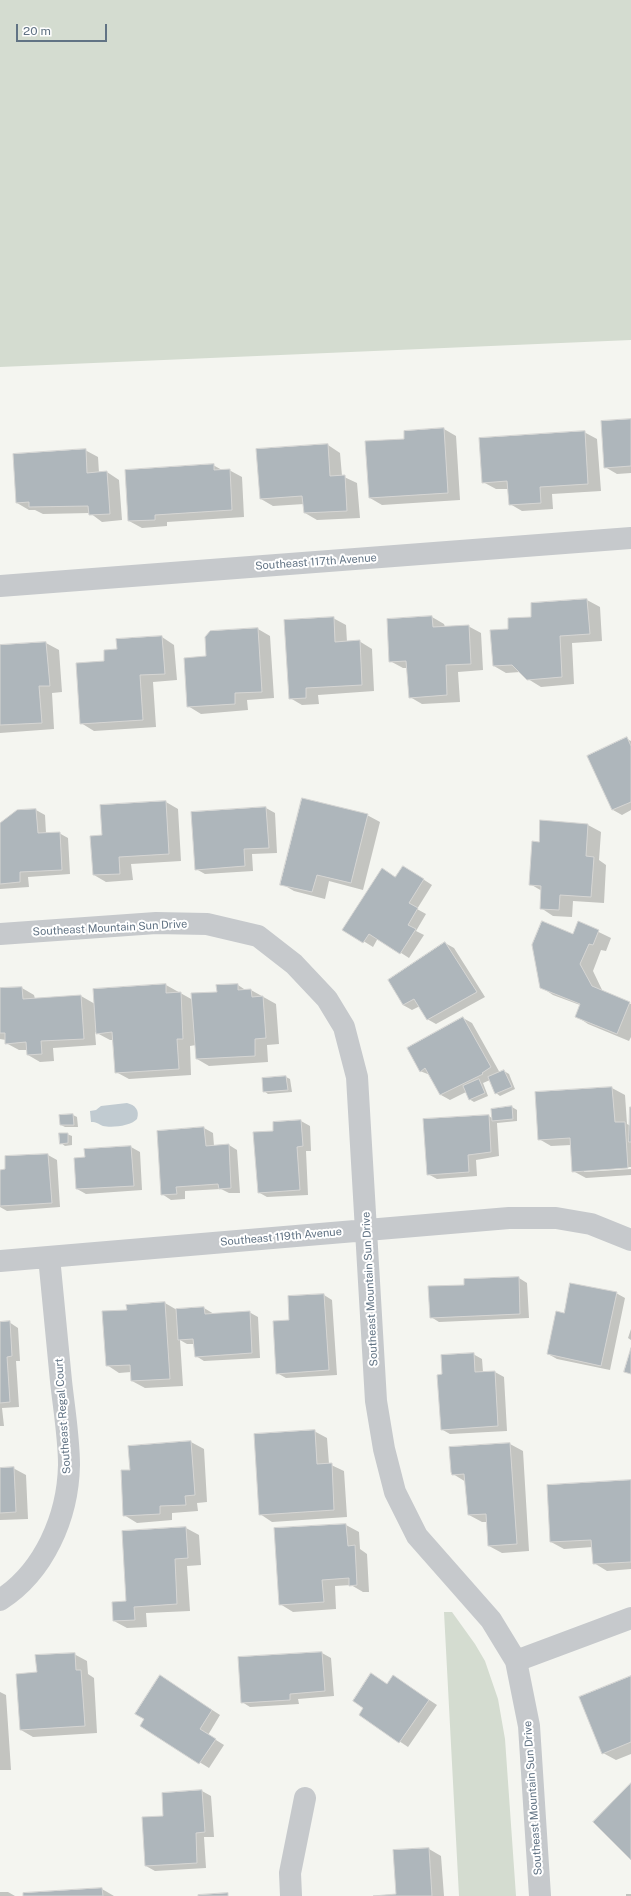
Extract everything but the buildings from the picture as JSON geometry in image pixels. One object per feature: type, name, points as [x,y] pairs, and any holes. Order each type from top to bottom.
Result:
[{"type":"street","name":"Southeast 117th Avenue","points":[[0,586],[631,538]]},
{"type":"street","name":"Southeast Mountain Sun Drive","points":[[0,934],[156,923],[207,924],[258,936],[294,964],[327,999],[344,1027],[357,1077],[376,1401],[384,1449],[395,1492],[417,1536],[491,1620],[516,1661],[528,1726],[540,1896]]},
{"type":"street","name":"Southeast 119th Avenue","points":[[0,1261],[509,1218],[556,1218],[591,1224],[631,1240]]},
{"type":"street","name":"Southeast Regal Court","points":[[0,1600],[25,1579],[41,1558],[54,1535],[66,1500],[69,1465],[48,1257]]},
{"type":"street","points":[[516,1661],[631,1618]]},
{"type":"street","points":[[291,1896],[290,1873],[305,1798]]},
{"type":"shaded area","points":[[0,0],[631,0],[631,340],[0,367]]},
{"type":"shaded area","points":[[127,1103],[136,1108],[138,1113],[137,1119],[134,1121],[126,1125],[111,1127],[91,1122],[90,1111],[96,1110],[101,1106]]},
{"type":"shaded area","points":[[444,1612],[452,1612],[475,1644],[485,1661],[498,1699],[505,1739],[516,1896],[459,1896]]}]
